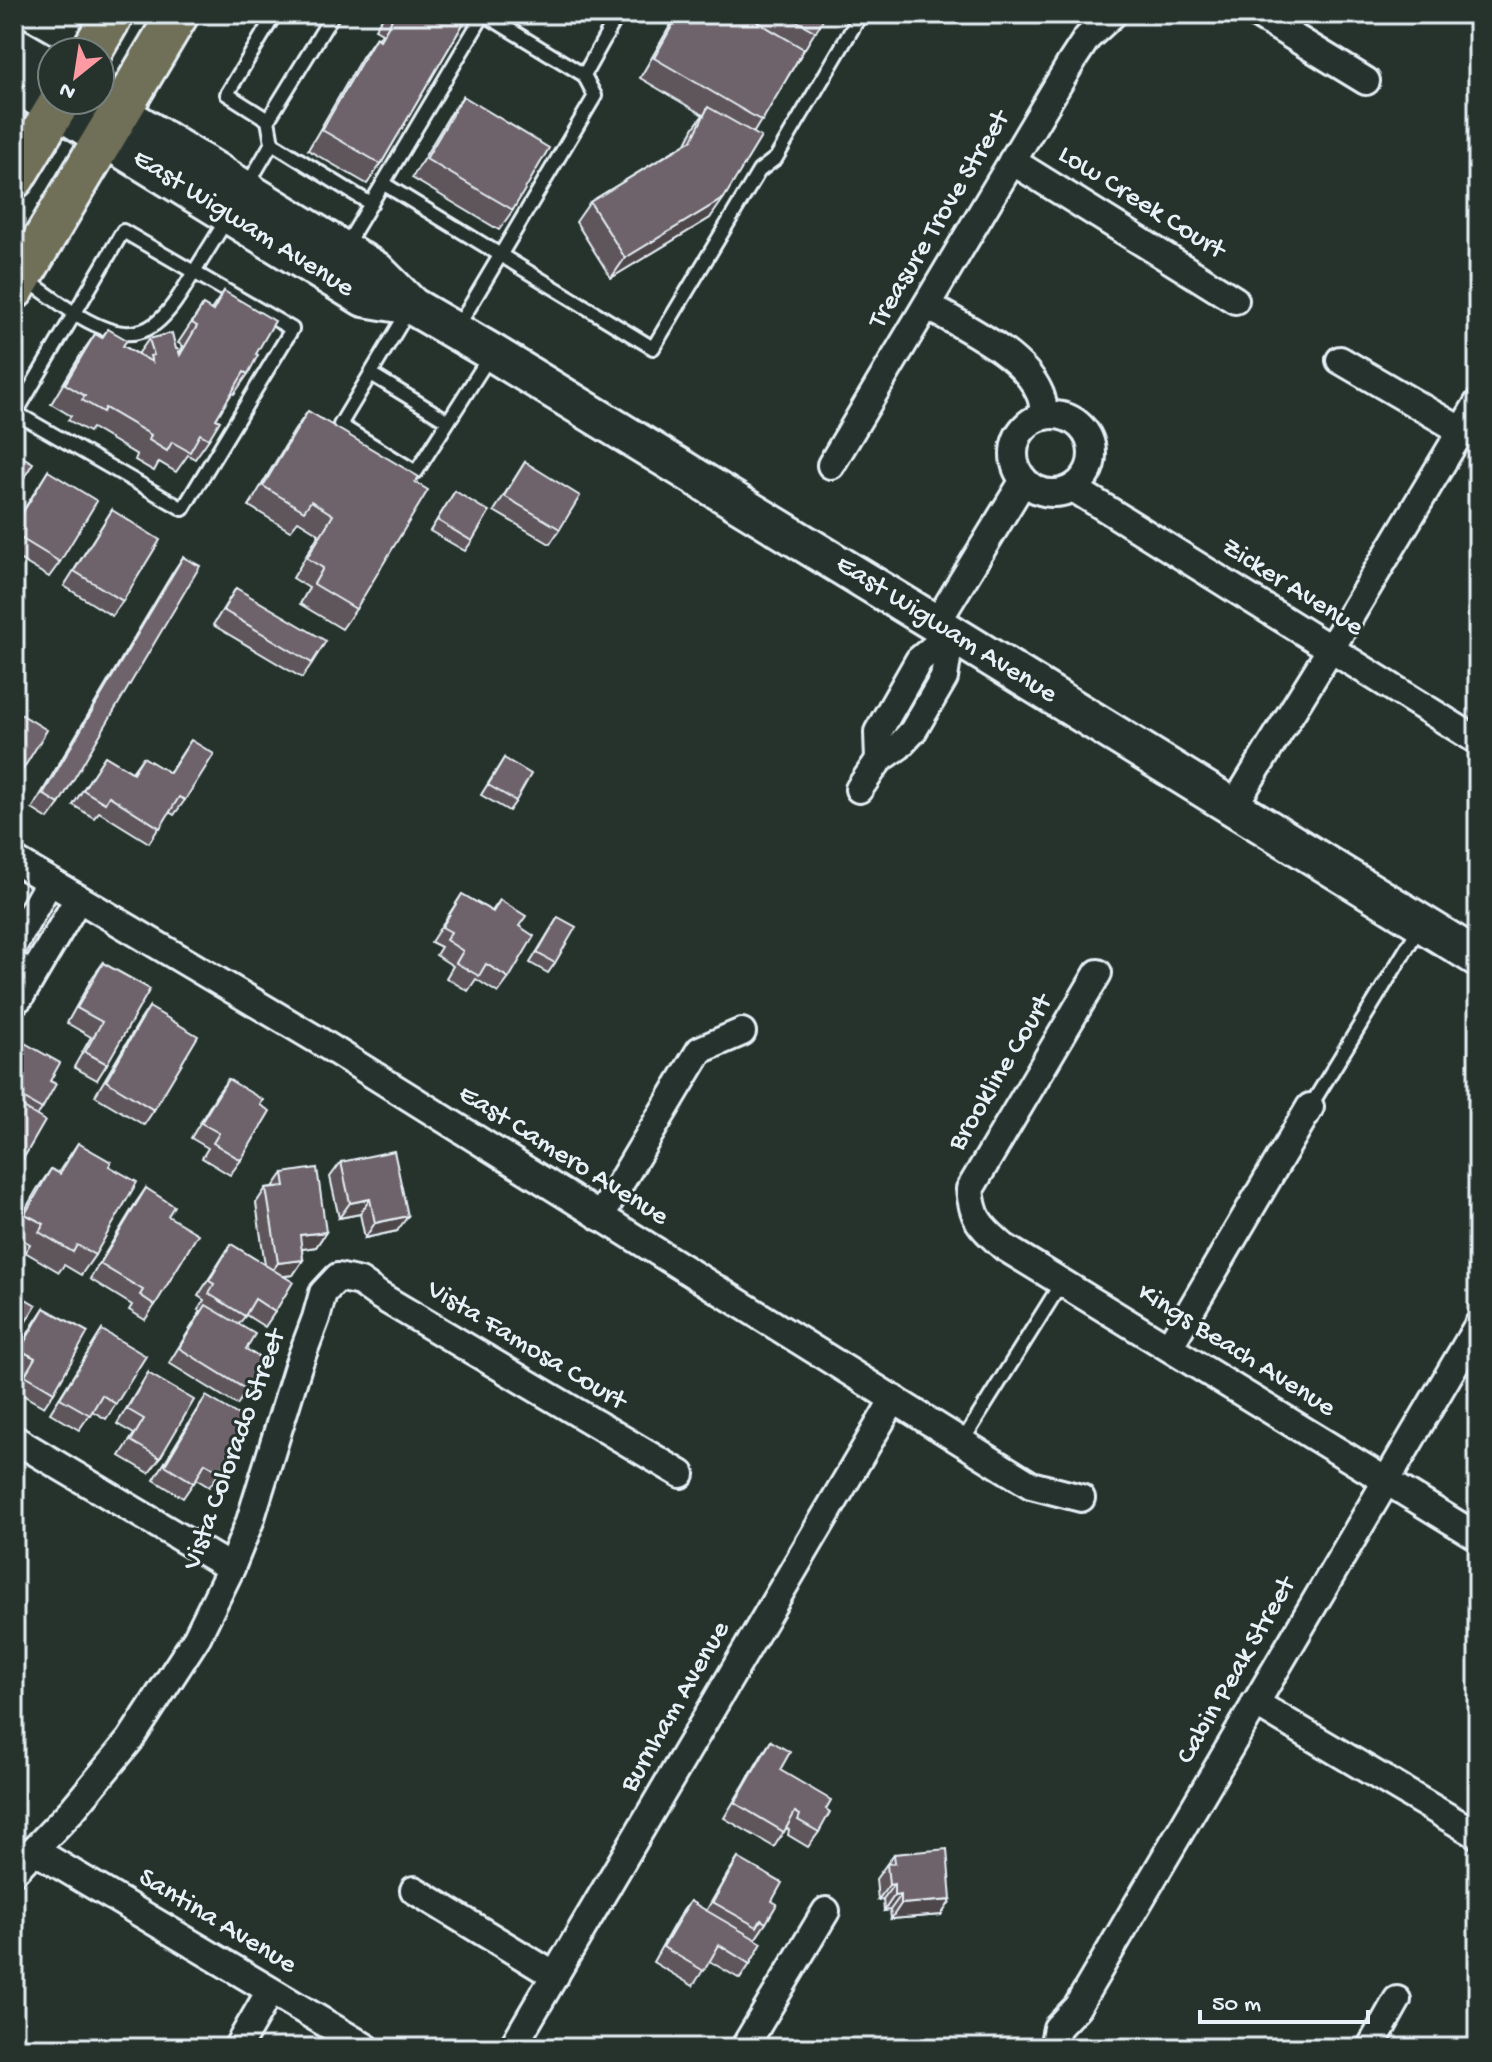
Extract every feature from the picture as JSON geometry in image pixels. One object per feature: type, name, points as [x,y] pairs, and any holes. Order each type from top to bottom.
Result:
[{"type":"main road","points":[[100,36],[113,14]]},
{"type":"main road","points":[[116,82],[178,14]]},
{"type":"main road","points":[[14,45],[36,58]]},
{"type":"main road","name":"East Wigwam Avenue","points":[[14,83],[36,92]]},
{"type":"main road","points":[[14,178],[85,116]]},
{"type":"main road","points":[[18,282],[86,116]]},
{"type":"main road","name":"East Wigwam Avenue","points":[[90,116],[237,202],[344,249],[376,270],[412,306],[1478,958]]},
{"type":"main road","name":"East Wigwam Avenue","points":[[237,202],[364,298],[412,306]]},
{"type":"street","name":"Treasure Trove Street","points":[[831,465],[1087,38],[1113,14]]},
{"type":"street","points":[[1256,14],[1366,81]]},
{"type":"street","name":"Low Creek Court","points":[[1012,161],[1235,300]]},
{"type":"street","points":[[927,305],[1005,354],[1027,373],[1040,393],[1045,416]]},
{"type":"street","points":[[1340,360],[1462,431]]},
{"type":"street","points":[[1233,807],[1478,403]]},
{"type":"street","points":[[1045,416],[1069,419],[1079,425],[1091,446],[1089,470],[1073,488],[1062,492],[1039,491],[1024,480],[1015,464],[1017,439],[1033,420],[1045,416]]},
{"type":"street","points":[[859,789],[879,760],[913,731],[944,678],[944,629],[1024,480]]},
{"type":"street","name":"Zicker Avenue","points":[[1073,488],[1478,741]]},
{"type":"street","name":"East Camero Avenue","points":[[14,860],[316,1039],[1031,1485],[1081,1498]]},
{"type":"street","points":[[14,944],[49,882]]},
{"type":"street","points":[[14,1002],[20,997],[25,963],[78,899]]},
{"type":"street","name":"Brookline Court","points":[[972,1209],[970,1189],[1098,973]]},
{"type":"street","points":[[600,1217],[700,1050],[742,1032]]},
{"type":"street","points":[[1169,1347],[1310,1107]]},
{"type":"street","name":"Kings Beach Avenue","points":[[972,1209],[983,1228],[1004,1247],[1478,1537]]},
{"type":"street","name":"Vista Famosa Court","points":[[338,1277],[360,1282],[681,1474]]},
{"type":"street","name":"Vista Colorado Street","points":[[14,1871],[72,1810],[130,1740],[197,1637],[250,1521],[323,1293],[338,1277]]},
{"type":"street","name":"Cabin Peak Street","points":[[1053,2048],[1057,2028],[1077,2007],[1478,1325]]},
{"type":"street","name":"Burnham Avenue","points":[[512,2048],[894,1399]]},
{"type":"street","points":[[14,1439],[231,1568]]},
{"type":"street","points":[[1255,1703],[1478,1835]]},
{"type":"street","name":"Santina Avenue","points":[[34,1850],[367,2048]]},
{"type":"street","points":[[414,1890],[555,1976]]},
{"type":"street","points":[[744,2048],[826,1911]]},
{"type":"street","points":[[237,2048],[270,1991]]},
{"type":"street","points":[[1370,2048],[1397,2000]]},
{"type":"lane","points":[[268,120],[227,94],[275,14]]},
{"type":"lane","points":[[18,282],[99,327],[117,333],[137,333],[156,325],[170,312],[272,143],[268,120],[333,14]]},
{"type":"lane","points":[[344,249],[484,14],[584,75],[595,96],[456,331]]},
{"type":"lane","points":[[584,75],[618,14]]},
{"type":"lane","points":[[384,184],[653,348],[759,171],[776,158],[861,14]]},
{"type":"lane","points":[[272,143],[371,204]]},
{"type":"lane","points":[[123,231],[195,272],[292,329],[183,509],[16,413],[123,231]]},
{"type":"lane","points":[[412,306],[340,425],[416,472],[491,352]]},
{"type":"lane","points":[[371,374],[448,421]]},
{"type":"lane","points":[[1310,1107],[1422,923]]},
{"type":"lane","points":[[962,1442],[1062,1282]]},
{"type":"building","points":[[395,14],[469,14],[381,164],[322,130],[376,37],[380,40]]},
{"type":"building","points":[[679,14],[744,14],[804,49],[762,121],[654,58]]},
{"type":"building","points":[[784,14],[826,14],[816,32]]},
{"type":"building","points":[[463,96],[549,148],[513,210],[426,159]]},
{"type":"building","points":[[708,107],[761,137],[724,198],[625,258],[590,202],[692,140]]},
{"type":"building","points":[[224,291],[275,321],[248,374],[244,372],[216,419],[220,421],[209,439],[200,434],[190,452],[172,442],[167,451],[149,440],[151,435],[105,408],[103,412],[82,400],[85,396],[65,384],[95,334],[102,338],[108,329],[127,340],[123,346],[152,362],[150,356],[154,355],[149,339],[172,333],[180,355],[197,326],[192,323],[203,305],[213,311]]},
{"type":"building","points":[[308,411],[419,477],[415,482],[428,490],[356,609],[314,584],[323,568],[307,558],[333,515],[311,501],[304,511],[263,486]]},
{"type":"building","points":[[14,452],[33,463],[14,494]]},
{"type":"building","points":[[525,462],[580,496],[560,529],[504,496]]},
{"type":"building","points":[[48,471],[97,501],[60,562],[14,534],[14,527]]},
{"type":"building","points":[[455,491],[489,512],[472,541],[437,520]]},
{"type":"building","points":[[112,510],[160,540],[123,601],[74,571]]},
{"type":"building","points":[[183,557],[200,566],[59,804],[43,794]]},
{"type":"building","points":[[236,588],[326,641],[312,663],[223,610]]},
{"type":"building","points":[[14,710],[47,730],[14,784]]},
{"type":"building","points":[[191,740],[214,754],[185,800],[179,797],[160,828],[109,796],[105,803],[83,790],[105,756],[133,773],[143,757],[170,773]]},
{"type":"building","points":[[504,758],[531,774],[516,801],[488,785]]},
{"type":"building","points":[[462,894],[493,912],[500,900],[526,916],[519,926],[534,936],[509,978],[486,964],[479,976],[456,963],[463,951],[446,940],[451,932],[442,927]]},
{"type":"building","points":[[558,917],[576,927],[555,963],[537,953]]},
{"type":"building","points":[[103,963],[150,989],[107,1064],[85,1052],[102,1022],[77,1008]]},
{"type":"building","points":[[149,1007],[198,1036],[154,1110],[106,1081]]},
{"type":"building","points":[[14,1037],[60,1063],[50,1081],[56,1084],[42,1109],[14,1093]]},
{"type":"building","points":[[228,1079],[263,1100],[260,1105],[270,1111],[241,1160],[213,1143],[219,1133],[201,1123]]},
{"type":"building","points":[[14,1102],[45,1121],[19,1166],[14,1163]]},
{"type":"building","points":[[78,1143],[137,1182],[95,1255],[77,1245],[73,1252],[39,1232],[44,1224],[25,1214],[51,1169],[60,1174]]},
{"type":"building","points":[[394,1151],[408,1216],[375,1223],[370,1199],[350,1203],[341,1162]]},
{"type":"building","points":[[317,1168],[326,1232],[300,1235],[303,1260],[278,1263],[266,1188],[285,1186],[283,1173]]},
{"type":"building","points":[[146,1188],[174,1206],[168,1216],[198,1234],[155,1305],[140,1295],[143,1290],[100,1264]]},
{"type":"building","points":[[231,1244],[293,1282],[275,1312],[255,1299],[245,1316],[209,1294],[214,1284],[209,1281]]},
{"type":"building","points":[[14,1292],[36,1305],[14,1341]]},
{"type":"building","points":[[206,1305],[255,1334],[246,1349],[265,1361],[247,1390],[179,1348]]},
{"type":"building","points":[[44,1308],[88,1332],[54,1392],[25,1375],[35,1358],[20,1350]]},
{"type":"building","points":[[102,1330],[146,1356],[116,1404],[102,1395],[90,1415],[60,1398]]},
{"type":"building","points":[[148,1373],[194,1400],[160,1458],[131,1441],[144,1419],[127,1409]]},
{"type":"building","points":[[206,1396],[250,1422],[220,1472],[205,1463],[194,1483],[165,1465]]},
{"type":"building","points":[[771,1741],[790,1752],[780,1770],[831,1800],[826,1809],[830,1812],[819,1832],[798,1820],[800,1815],[795,1812],[784,1832],[735,1803]]},
{"type":"building","points":[[947,1849],[951,1900],[901,1904],[901,1895],[894,1896],[894,1884],[889,1885],[887,1864],[895,1863],[894,1854]]},
{"type":"building","points":[[738,1858],[782,1883],[772,1901],[777,1904],[766,1923],[761,1920],[757,1927],[713,1902]]},
{"type":"building","points":[[690,1901],[762,1943],[750,1964],[719,1945],[704,1971],[663,1947]]}]
